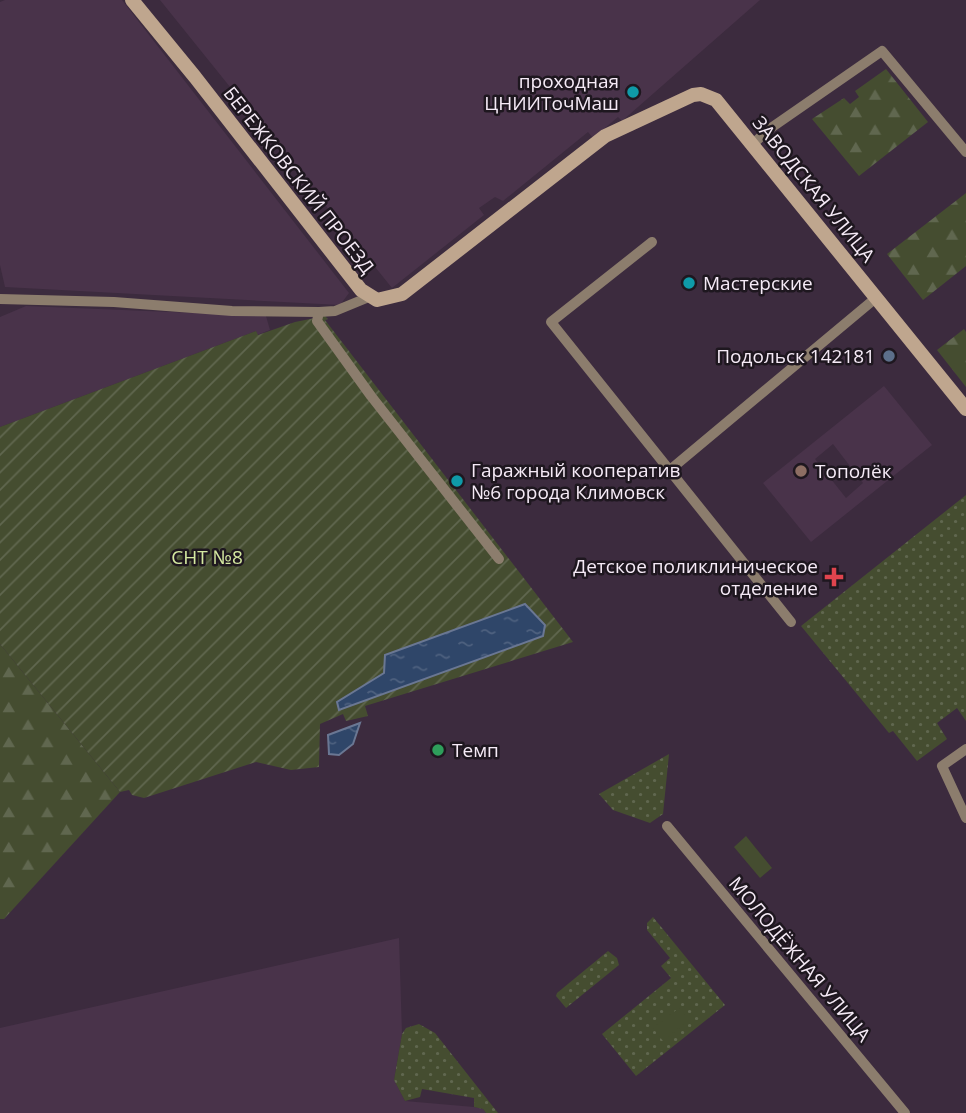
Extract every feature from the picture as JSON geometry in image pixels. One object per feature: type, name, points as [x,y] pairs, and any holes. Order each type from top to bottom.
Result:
[{"type":"street","name":"БЕРЕЖКОВСКИЙ ПРОЕЗД","points":[[132,0],[369,297],[377,300],[402,294],[593,145]]},
{"type":"street","points":[[753,144],[768,130],[882,51],[966,152]]},
{"type":"street","name":"ЗАВОДСКАЯ УЛИЦА","points":[[593,145],[605,136],[693,95],[701,94],[716,100],[966,409]]},
{"type":"street","points":[[652,242],[551,322],[791,622]]},
{"type":"street","points":[[0,299],[114,302],[232,311],[319,312],[335,311],[369,297]]},
{"type":"street","points":[[670,469],[877,298]]},
{"type":"street","points":[[319,312],[317,321],[348,364],[499,559]]},
{"type":"street","points":[[966,749],[942,766],[966,818]]},
{"type":"street","name":"МОЛОДЁЖНАЯ УЛИЦА","points":[[667,827],[905,1113]]},
{"type":"shaded area","points":[[122,0],[349,293],[340,305],[5,287],[0,265],[0,2]]},
{"type":"shaded area","points":[[160,0],[760,0],[622,121],[618,117],[593,138],[588,132],[503,201],[495,197],[479,208],[484,215],[392,288]]},
{"type":"shaded area","points":[[26,306],[266,316],[270,330],[257,335],[256,331],[0,427],[0,317]]},
{"type":"shaded area","name":"Тополёк","points":[[884,386],[932,445],[811,542],[763,483]],"holes":[[[833,444],[863,483],[846,498],[815,459]]]},
{"type":"shaded area","points":[[399,938],[402,1034],[394,1080],[405,1101],[474,1107],[483,1109],[486,1113],[0,1113],[0,1028]]},
{"type":"green space","points":[[886,69],[928,122],[859,176],[812,119],[844,98],[850,104],[859,97],[855,91]]},
{"type":"green space","points":[[966,193],[966,266],[923,300],[887,254]]},
{"type":"green space","name":"СНТ №8","points":[[325,316],[328,319],[325,320],[573,642],[365,706],[368,716],[346,721],[343,714],[320,724],[319,767],[291,770],[256,762],[144,798],[132,795],[129,790],[120,792],[0,644],[0,427],[256,331],[258,335],[295,322]],"holes":[[[545,625],[543,636],[339,709],[338,702],[384,673]]]},
{"type":"green space","points":[[964,329],[966,332],[966,387],[937,350]]},
{"type":"green space","points":[[966,495],[966,721],[957,708],[937,723],[947,739],[917,761],[893,731],[889,733],[801,626]]},
{"type":"green space","points":[[0,644],[120,792],[4,919],[0,919]]},
{"type":"green space","points":[[669,754],[663,814],[650,823],[613,810],[599,794]]},
{"type":"green space","points":[[746,836],[772,868],[760,878],[734,847]]},
{"type":"green space","points":[[653,917],[725,1005],[636,1076],[602,1034],[671,978],[661,966],[670,958],[647,930],[647,923]]},
{"type":"green space","points":[[608,951],[617,958],[619,965],[566,1008],[556,996],[557,993]]},
{"type":"green space","points":[[679,1008],[689,1020],[663,1041],[653,1028]]},
{"type":"green space","points":[[419,1024],[435,1033],[498,1113],[486,1113],[483,1109],[474,1107],[474,1098],[422,1089],[420,1097],[405,1101],[394,1080],[402,1034],[406,1028]]},
{"type":"water","points":[[525,604],[545,625],[543,636],[339,710],[337,702],[384,673],[385,655]]},
{"type":"water","points":[[360,723],[353,744],[339,755],[329,754],[328,735]]},
{"type":"place","name":"проходная ЦНИИТочМаш","points":[[633,92]]},
{"type":"place","name":"Мастерские","points":[[689,283]]},
{"type":"place","name":"Подольск 142181","points":[[889,356]]},
{"type":"place","name":"Тополёк","points":[[801,471]]},
{"type":"place","name":"Гаражный кооператив №6 города Климовск","points":[[457,481]]},
{"type":"place","name":"Детское поликлиническое отделение","points":[[834,577]]},
{"type":"place","name":"Темп","points":[[438,750]]}]
